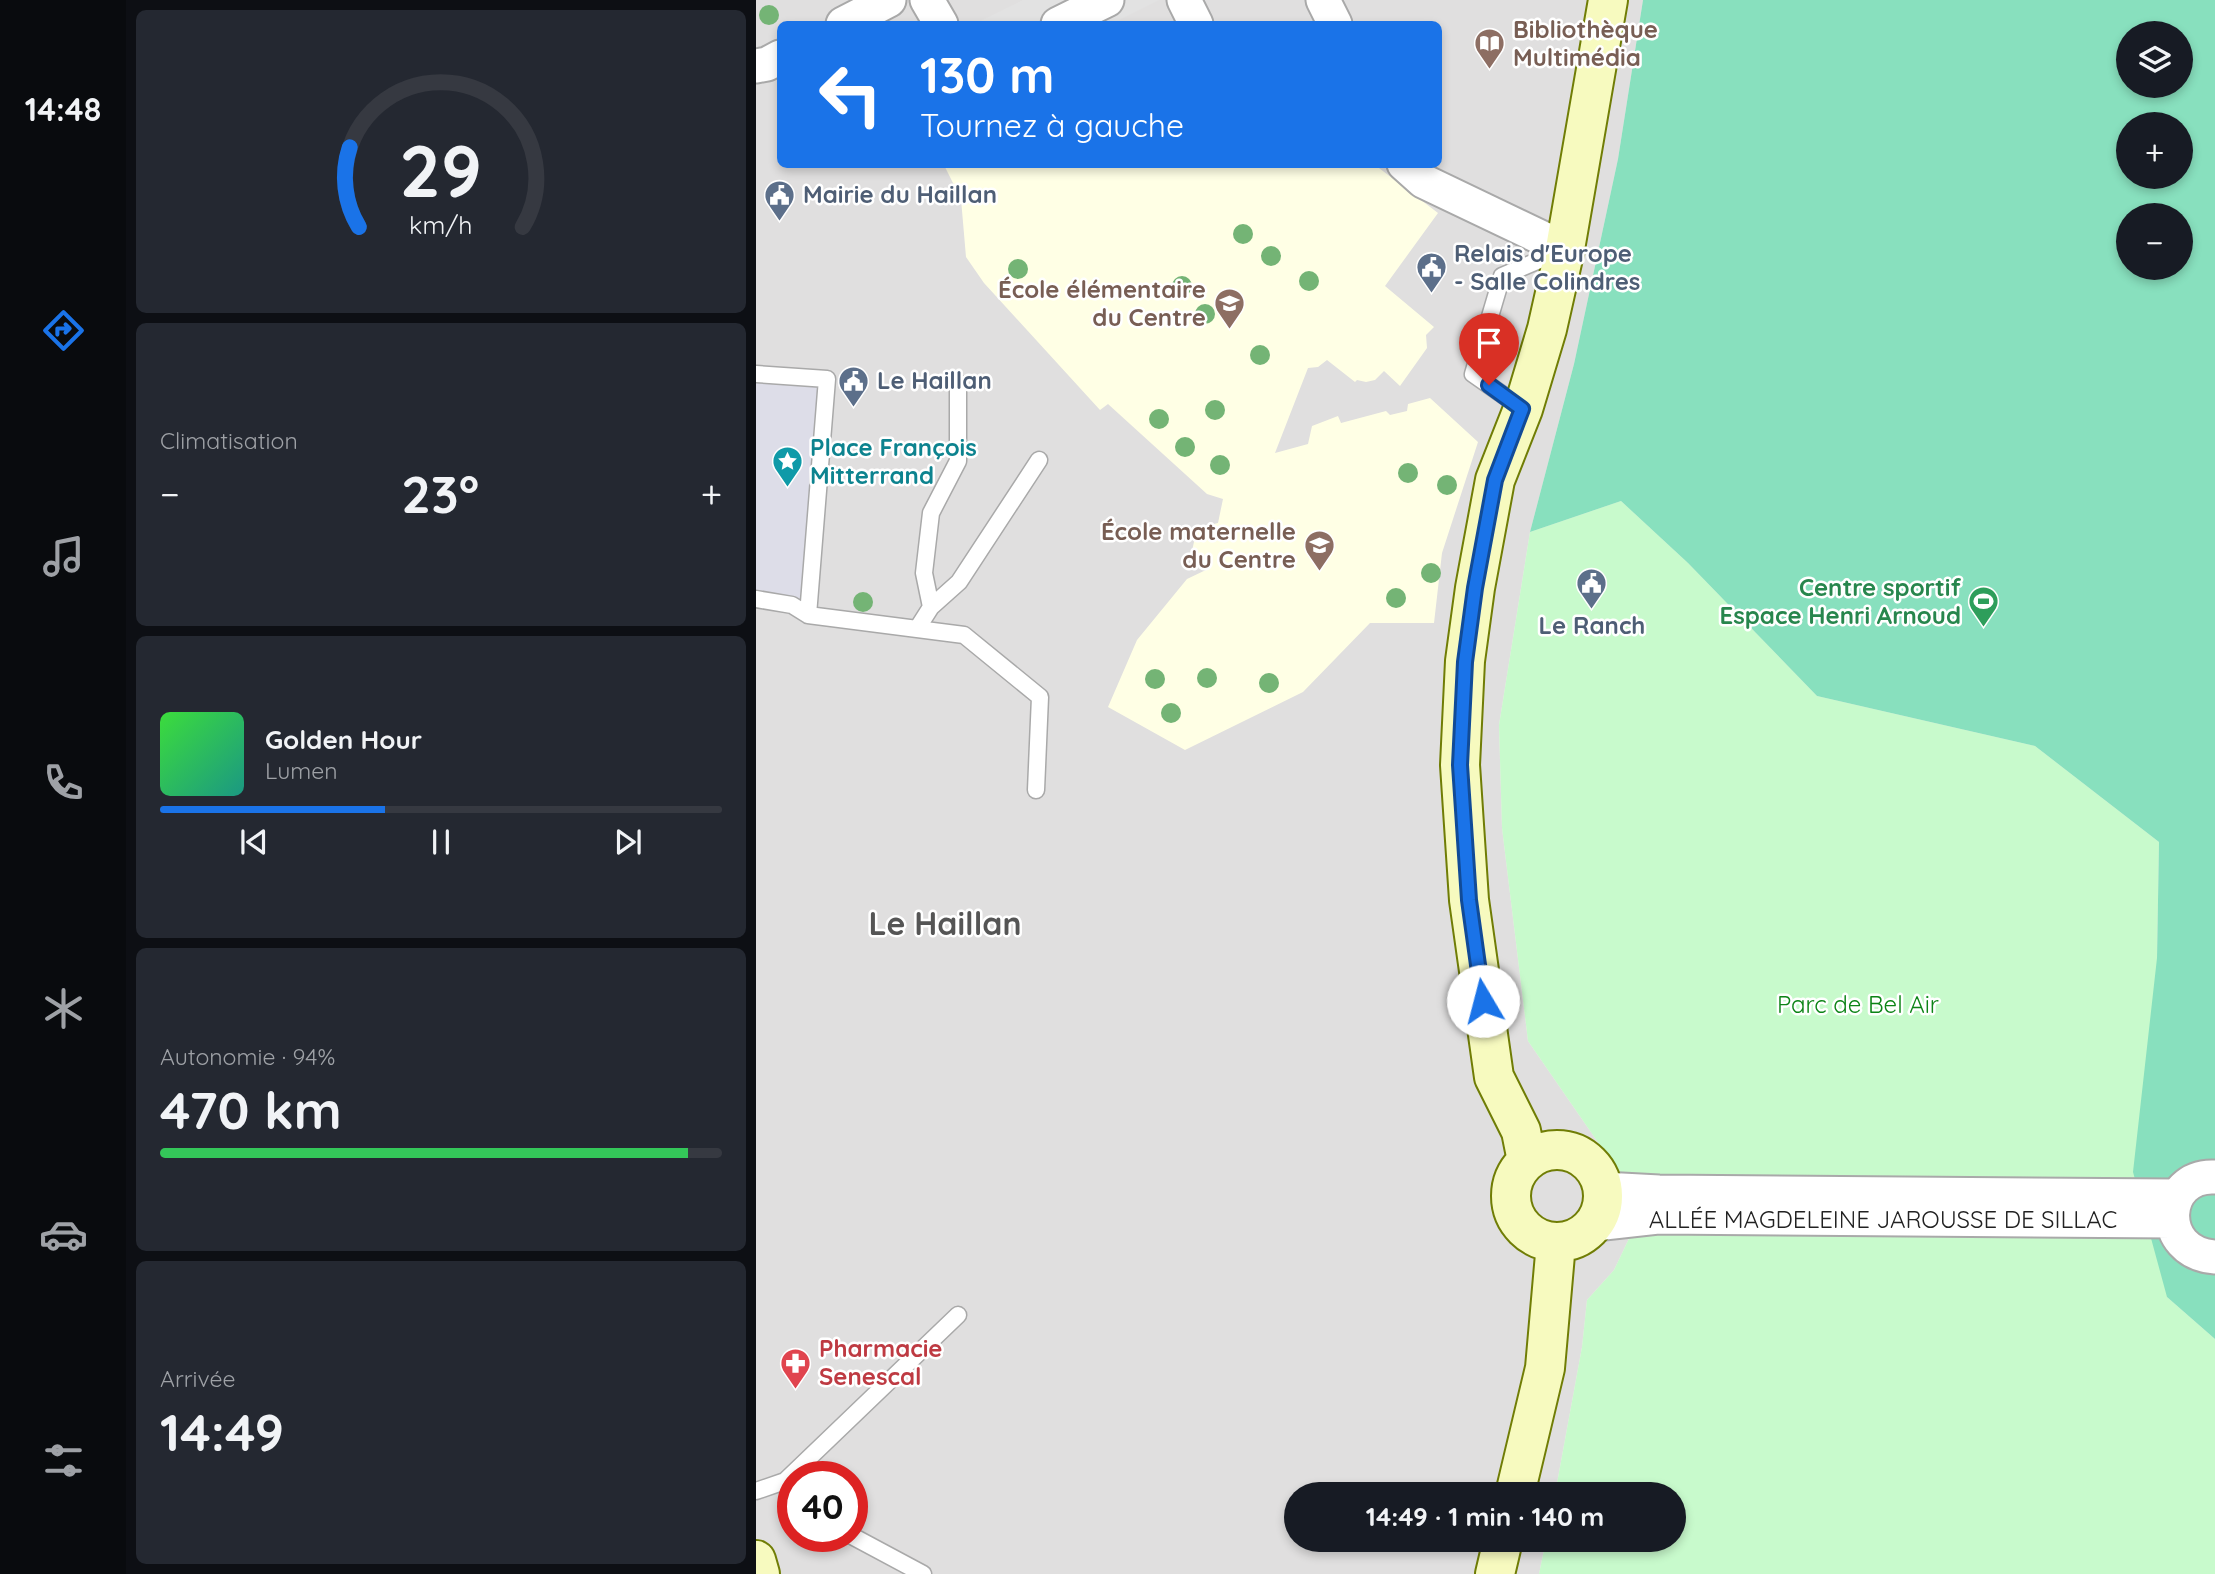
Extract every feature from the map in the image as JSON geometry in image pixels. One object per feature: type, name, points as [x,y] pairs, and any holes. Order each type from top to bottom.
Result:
[{"type":"street","points":[[849,21],[889,0]]},
{"type":"street","points":[[926,0],[939,21]]},
{"type":"street","points":[[1064,21],[1107,0]]},
{"type":"street","points":[[1184,0],[1194,21]]},
{"type":"street","points":[[1323,0],[1334,21]]},
{"type":"street","points":[[1527,1161],[1521,1131],[1494,1077],[1469,900],[1460,765],[1465,662],[1475,588],[1495,480],[1522,409],[1547,329],[1565,249],[1608,0]]},
{"type":"street","points":[[756,66],[777,59]]},
{"type":"street","points":[[1408,168],[1423,181],[1565,249]]},
{"type":"street","points":[[1552,1150],[1580,1155],[1599,1175],[1599,1207],[1578,1238],[1556,1243],[1540,1240],[1516,1220],[1511,1204],[1511,1188],[1516,1173],[1538,1154],[1552,1150]]},
{"type":"street","points":[[2211,1260],[2182,1244],[2175,1233],[2175,1209],[2196,1180],[2215,1177]]},
{"type":"street","name":"ALLÉE MAGDELEINE JAROUSSE DE SILLAC","points":[[1599,1207],[1658,1217],[2175,1209]]},
{"type":"street","points":[[1518,1482],[1545,1368],[1556,1243]]},
{"type":"street","points":[[1495,1574],[1500,1552]]},
{"type":"street","points":[[756,1560],[760,1574]]},
{"type":"lane","points":[[1522,409],[1473,374],[1502,276],[1565,249]]},
{"type":"lane","points":[[756,374],[827,379],[808,615]]},
{"type":"lane","points":[[931,607],[923,573],[931,513],[958,461],[958,383]]},
{"type":"lane","points":[[917,629],[931,607],[959,582],[1039,460]]},
{"type":"lane","points":[[756,599],[792,605],[808,615],[964,635],[1040,697],[1036,790]]},
{"type":"lane","points":[[806,1461],[958,1315]]},
{"type":"lane","points":[[756,1491],[777,1484]]},
{"type":"lane","points":[[868,1545],[923,1574]]},
{"type":"shaded area","points":[[756,0],[1643,0],[1618,159],[1574,364],[1530,532],[1499,725],[1502,828],[1528,1041],[1645,1205],[1614,1270],[1587,1300],[1582,1347],[1557,1482],[1284,1482],[1284,1552],[1544,1552],[1539,1574],[756,1574]]},
{"type":"shaded area","points":[[1023,0],[1159,0],[1117,21],[980,21]]},
{"type":"shaded area","name":"École élémentaire du Centre","points":[[946,168],[1379,168],[1438,213],[1385,286],[1434,327],[1426,335],[1427,348],[1400,386],[1384,371],[1375,380],[1355,382],[1327,360],[1318,367],[1308,368],[1275,453],[1308,444],[1312,426],[1338,416],[1341,423],[1386,411],[1390,415],[1407,411],[1408,404],[1430,398],[1478,442],[1442,553],[1434,623],[1370,623],[1303,692],[1185,750],[1108,707],[1137,640],[1187,579],[1210,568],[1192,551],[1197,528],[1218,523],[1223,499],[1207,494],[1108,404],[1100,410],[984,283],[966,257],[961,199]]},
{"type":"shaded area","name":"Place François Mitterrand","points":[[756,374],[827,379],[808,615],[756,599]]},
{"type":"green space","name":"Centre sportif Espace Henri Arnoud","points":[[1643,0],[2215,0],[2215,1339],[2167,1297],[2133,1172],[2157,958],[2159,842],[2035,746],[1817,696],[1688,563],[1621,501],[1530,532],[1574,364],[1618,159]]},
{"type":"green space","name":"Parc de Bel Air","points":[[1621,501],[1688,563],[1817,696],[2035,746],[2159,842],[2157,958],[2167,1297],[2215,1339],[2215,1574],[1539,1574],[1544,1552],[1686,1552],[1686,1482],[1557,1482],[1582,1347],[1587,1300],[1614,1270],[1645,1205],[1528,1041],[1502,828],[1499,725],[1530,532]]},
{"type":"place","name":"Bibliothèque Multimédia","points":[[1490,71]]},
{"type":"place","name":"Mairie du Haillan","points":[[780,222]]},
{"type":"place","name":"Relais d'Europe - Salle Colindres","points":[[1431,295]]},
{"type":"place","name":"École élémentaire du Centre","points":[[1229,331]]},
{"type":"place","name":"Le Haillan","points":[[854,408]]},
{"type":"place","name":"Place François Mitterrand","points":[[787,489]]},
{"type":"place","name":"École maternelle du Centre","points":[[1319,573]]},
{"type":"place","name":"Le Ranch","points":[[1592,611]]},
{"type":"place","name":"Centre sportif Espace Henri Arnoud","points":[[1984,629]]},
{"type":"place","name":"Pharmacie Senescal","points":[[796,1390]]},
{"type":"district","name":"Le Haillan","points":[[945,924]]},
{"type":"route","points":[[1483,1001],[1469,900],[1460,765],[1465,662],[1475,588],[1495,480],[1522,409],[1489,385]]}]
